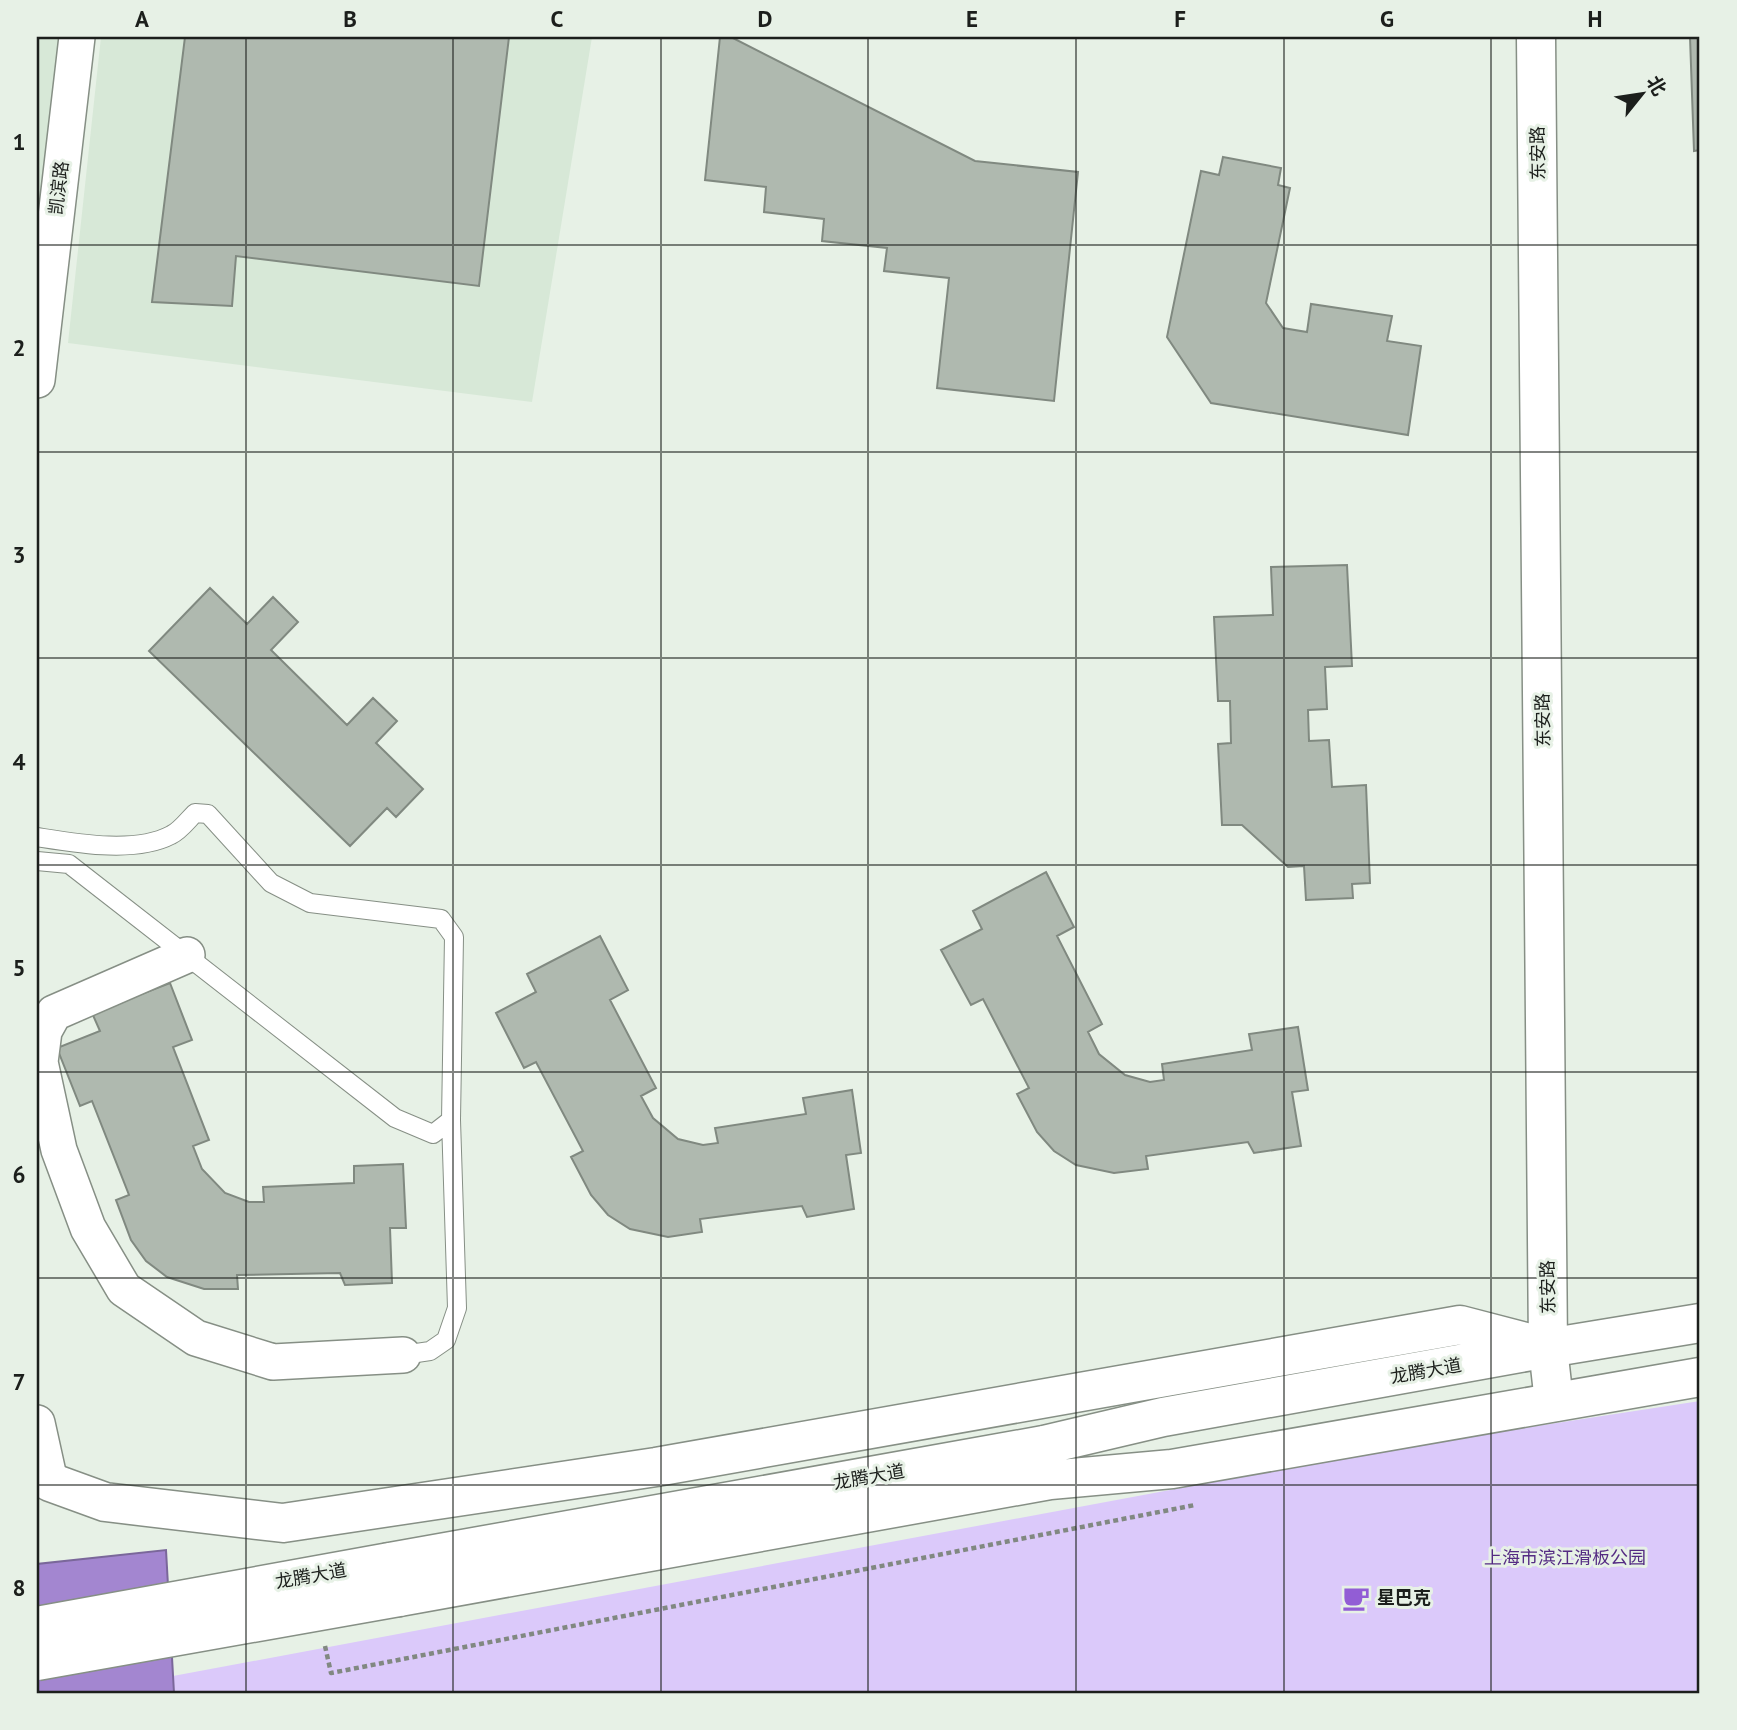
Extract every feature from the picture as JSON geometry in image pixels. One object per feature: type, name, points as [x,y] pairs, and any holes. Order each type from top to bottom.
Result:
[{"type":"main road","name":"东安路","points":[[1536,37],[1548,1348],[1554,1402]]},
{"type":"main road","name":"龙腾大道","points":[[37,1661],[933,1483],[1044,1445],[1163,1417],[1700,1323]]},
{"type":"main road","points":[[50,1482],[105,1502],[283,1523],[656,1467],[1460,1325],[1548,1348]]},
{"type":"main road","name":"龙腾大道","points":[[37,1626],[933,1483],[1050,1480],[1172,1469],[1700,1377]]},
{"type":"street","name":"凯滨路","points":[[37,380],[77,37]]},
{"type":"street","points":[[187,955],[54,1013],[44,1031],[40,1062],[59,1150],[88,1228],[124,1289],[196,1338],[273,1363],[403,1355]]},
{"type":"street","points":[[37,1423],[50,1482]]},
{"type":"lane","points":[[37,837],[85,845],[142,844],[172,835],[195,813],[208,814],[271,883],[310,903],[441,919],[454,937],[451,1120],[457,1308],[446,1340],[430,1351],[403,1355]]},
{"type":"lane","points":[[37,861],[69,864],[395,1118],[433,1134],[451,1120]]},
{"type":"path","points":[[322,1635],[331,1673],[1204,1503]]},
{"type":"shaded area","points":[[37,37],[72,37],[37,340]]},
{"type":"shaded area","points":[[101,37],[592,37],[532,402],[68,343]]},
{"type":"shaded area","points":[[166,1550],[174,1693],[37,1693],[37,1564]]},
{"type":"green space","name":"上海市滨江滑板公园","points":[[1700,1401],[1700,1693],[174,1693],[173,1676],[1400,1447]]},
{"type":"building","points":[[185,37],[509,37],[479,286],[236,256],[232,306],[152,302]]},
{"type":"building","points":[[720,37],[731,37],[975,161],[1078,172],[1054,401],[937,388],[949,278],[884,271],[887,248],[822,241],[824,219],[764,212],[766,187],[705,180]]},
{"type":"building","points":[[1690,37],[1700,37],[1700,150],[1694,151]]},
{"type":"building","points":[[1223,157],[1281,168],[1278,185],[1290,188],[1266,303],[1283,328],[1307,332],[1311,304],[1392,316],[1387,341],[1421,346],[1408,435],[1211,403],[1167,337],[1201,171],[1219,175]]},
{"type":"building","points":[[1347,565],[1352,666],[1325,667],[1327,709],[1308,710],[1309,741],[1329,740],[1332,787],[1366,785],[1370,883],[1352,884],[1353,898],[1306,900],[1304,866],[1288,867],[1242,825],[1222,825],[1218,744],[1231,743],[1230,701],[1218,701],[1214,617],[1273,615],[1271,567]]},
{"type":"building","points":[[210,588],[247,624],[273,597],[298,622],[271,650],[347,725],[373,698],[397,721],[376,743],[423,789],[396,817],[387,808],[350,846],[149,651]]},
{"type":"building","points":[[1046,872],[1074,927],[1057,936],[1102,1024],[1088,1032],[1099,1054],[1125,1075],[1150,1082],[1164,1080],[1162,1064],[1252,1050],[1249,1034],[1298,1027],[1308,1090],[1292,1092],[1301,1146],[1254,1153],[1248,1142],[1146,1156],[1148,1169],[1114,1173],[1076,1165],[1054,1151],[1037,1132],[1017,1094],[1029,1088],[983,999],[971,1005],[941,950],[982,929],[973,911]]},
{"type":"building","points":[[600,936],[628,990],[610,1000],[656,1088],[641,1096],[653,1118],[678,1139],[703,1145],[718,1143],[715,1128],[806,1114],[803,1098],[852,1090],[861,1153],[846,1155],[854,1209],[807,1217],[802,1206],[700,1219],[702,1232],[668,1237],[630,1229],[608,1215],[591,1195],[571,1157],[583,1151],[536,1062],[524,1068],[496,1013],[536,992],[527,974]]},
{"type":"building","points":[[170,983],[192,1040],[173,1047],[209,1140],[193,1146],[202,1169],[225,1193],[249,1202],[264,1202],[263,1187],[354,1183],[354,1166],[403,1164],[406,1228],[390,1228],[392,1283],[345,1285],[340,1273],[237,1275],[238,1289],[204,1289],[167,1277],[146,1261],[131,1240],[116,1200],[129,1195],[92,1101],[80,1106],[57,1048],[100,1031],[92,1013]]},
{"type":"place","name":"星巴克","points":[[1356,1598]]}]
